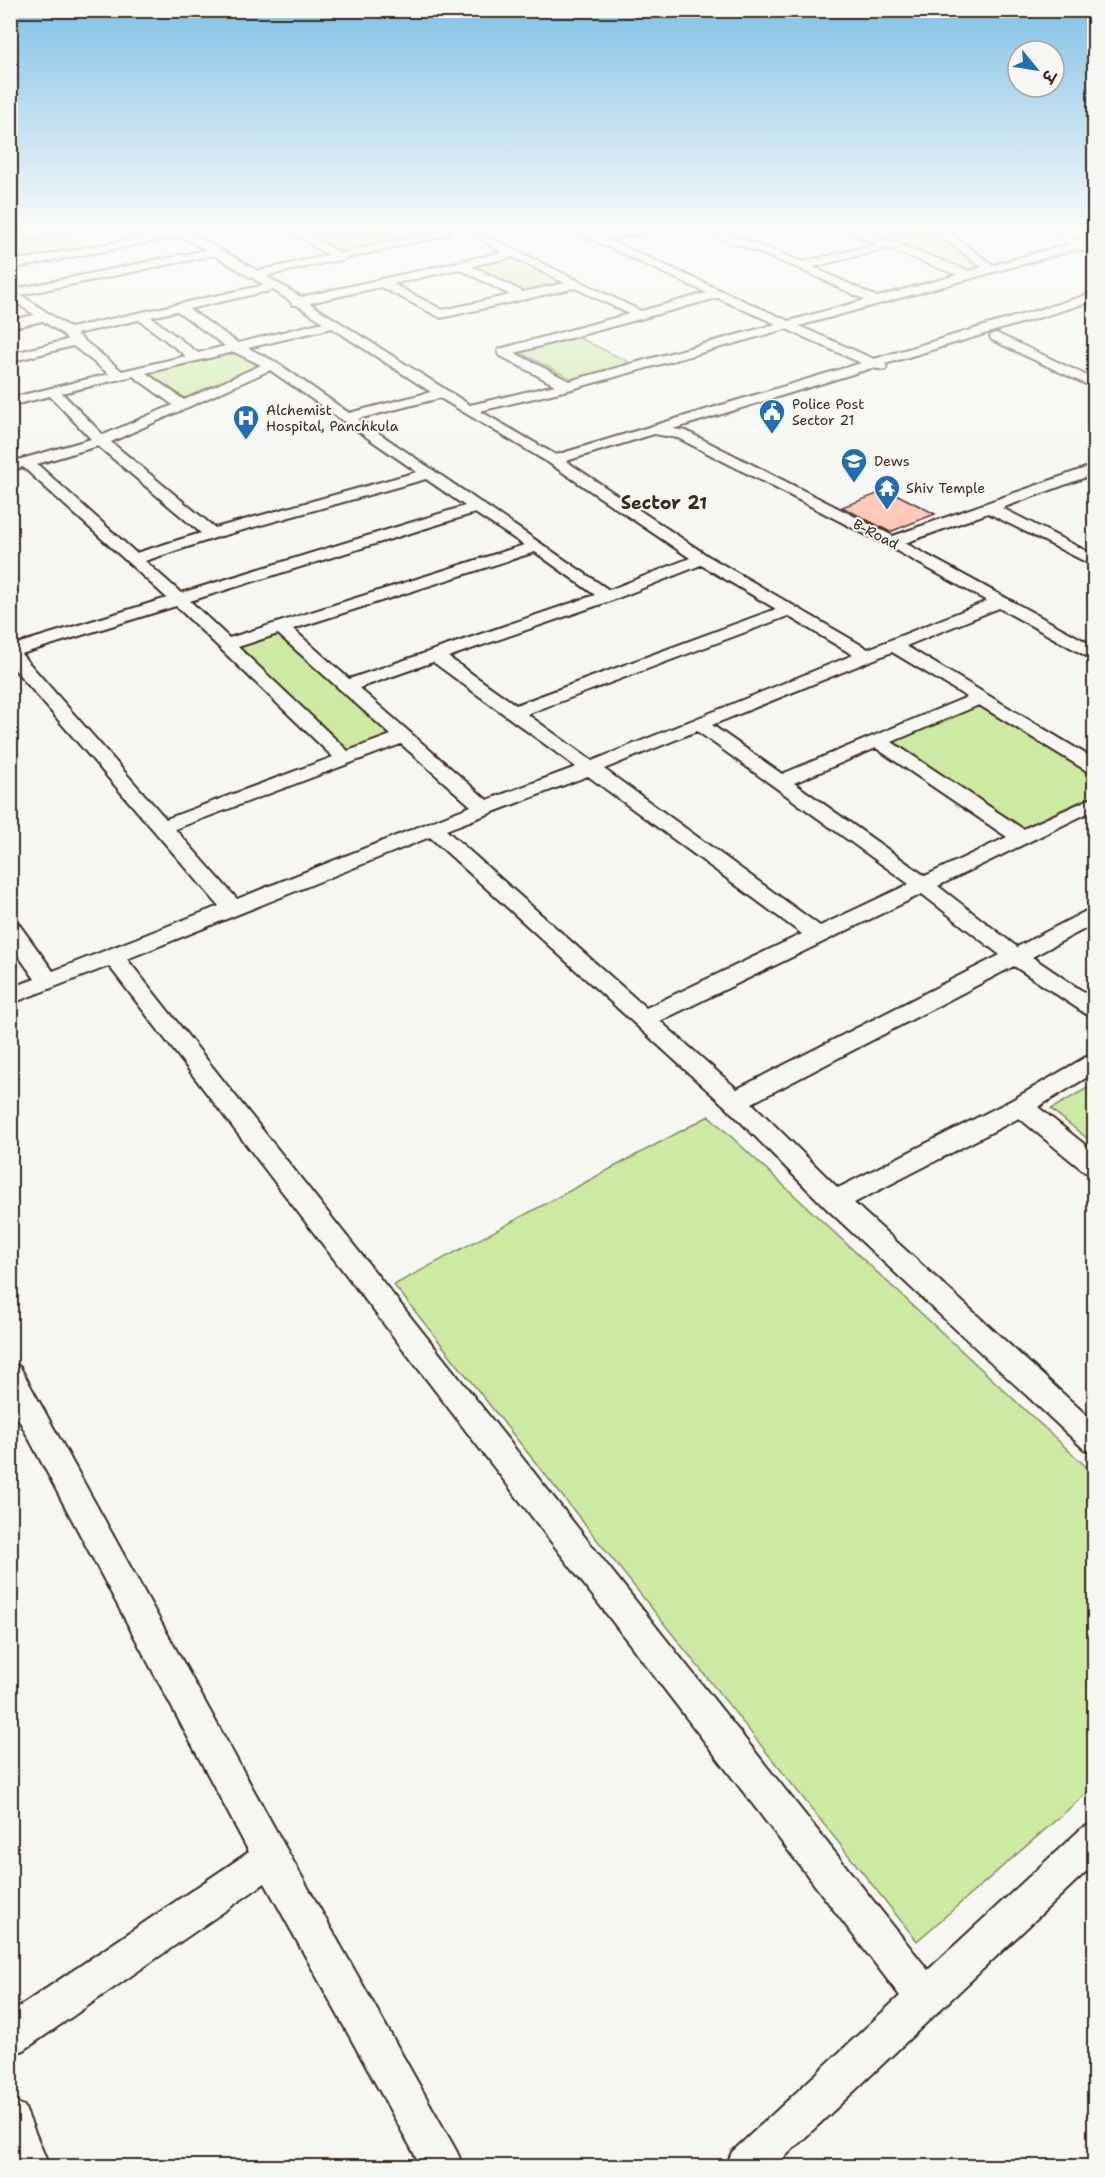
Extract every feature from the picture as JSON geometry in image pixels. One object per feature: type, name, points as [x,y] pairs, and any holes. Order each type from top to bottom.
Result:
[{"type":"street","points":[[63,331],[120,376]]},
{"type":"street","points":[[10,358],[92,331]]},
{"type":"street","points":[[161,331],[196,357]]},
{"type":"street","points":[[213,331],[235,347],[271,364],[537,546],[606,596]]},
{"type":"street","points":[[10,402],[304,331]]},
{"type":"street","points":[[343,331],[468,410],[560,464],[702,559],[867,655]]},
{"type":"street","points":[[567,386],[504,352],[583,331]]},
{"type":"street","points":[[468,410],[567,386],[768,331]]},
{"type":"street","points":[[800,331],[887,370]]},
{"type":"street","points":[[560,464],[652,431],[874,364],[997,331]]},
{"type":"street","points":[[560,464],[681,434],[1015,331]]},
{"type":"street","points":[[996,337],[1095,384]]},
{"type":"street","points":[[18,464],[101,441],[183,406],[271,364]]},
{"type":"street","points":[[136,372],[183,406]]},
{"type":"street","points":[[52,391],[101,441],[212,534]]},
{"type":"street","points":[[348,417],[443,393]]},
{"type":"street","name":"B-Road","points":[[652,431],[681,434],[892,542],[1095,653]]},
{"type":"street","points":[[18,464],[134,559],[345,758]]},
{"type":"street","points":[[892,542],[1095,469]]},
{"type":"street","points":[[134,559],[212,534],[430,473]]},
{"type":"street","points":[[233,908],[10,652],[477,507]]},
{"type":"street","points":[[989,507],[1092,557]]},
{"type":"street","points":[[226,645],[537,546]]},
{"type":"street","points":[[346,686],[606,596],[702,559]]},
{"type":"street","points":[[10,998],[484,808],[588,769],[1001,601]]},
{"type":"street","points":[[515,712],[790,610]]},
{"type":"street","points":[[281,628],[484,808]]},
{"type":"street","points":[[893,645],[1095,767]]},
{"type":"street","points":[[435,655],[819,936]]},
{"type":"street","points":[[780,782],[981,698]]},
{"type":"street","points":[[698,723],[924,885],[1016,957],[1095,1009]]},
{"type":"street","points":[[163,827],[405,736]]},
{"type":"street","points":[[878,741],[1022,838]]},
{"type":"street","points":[[644,1018],[1095,803]]},
{"type":"street","points":[[434,829],[735,1101],[835,1201],[1095,1440]]},
{"type":"street","points":[[735,1101],[1095,916]]},
{"type":"street","points":[[10,928],[50,982]]},
{"type":"street","points":[[113,956],[925,1997]]},
{"type":"street","points":[[835,1201],[1021,1106],[1095,1064]]},
{"type":"street","points":[[1021,1106],[1095,1165]]},
{"type":"street","points":[[10,1375],[271,1858],[443,2166]]},
{"type":"street","points":[[746,2166],[1095,1840]]},
{"type":"street","points":[[10,2036],[271,1858]]},
{"type":"street","points":[[10,2120],[28,2166]]},
{"type":"green space","points":[[575,336],[631,363],[574,380],[519,352]]},
{"type":"green space","points":[[242,351],[262,365],[188,400],[148,374]]},
{"type":"green space","points":[[279,633],[391,734],[348,750],[238,647]]},
{"type":"green space","points":[[980,704],[1094,776],[1094,795],[1020,829],[891,740]]},
{"type":"green space","points":[[1094,1084],[1094,1144],[1051,1109]]},
{"type":"green space","points":[[709,1116],[1094,1474],[1094,1787],[917,1941],[394,1285]]},
{"type":"building","name":"Shiv Temple","points":[[888,490],[935,514],[890,532],[842,507]]},
{"type":"place","name":"Police Post Sector 21","points":[[772,435]]},
{"type":"place","name":"Alchemist Hospital, Panchkula","points":[[246,441]]},
{"type":"place","name":"Dews","points":[[854,484]]},
{"type":"place","name":"Shiv Temple","points":[[887,511]]},
{"type":"district","name":"Sector 21","points":[[664,503]]}]
